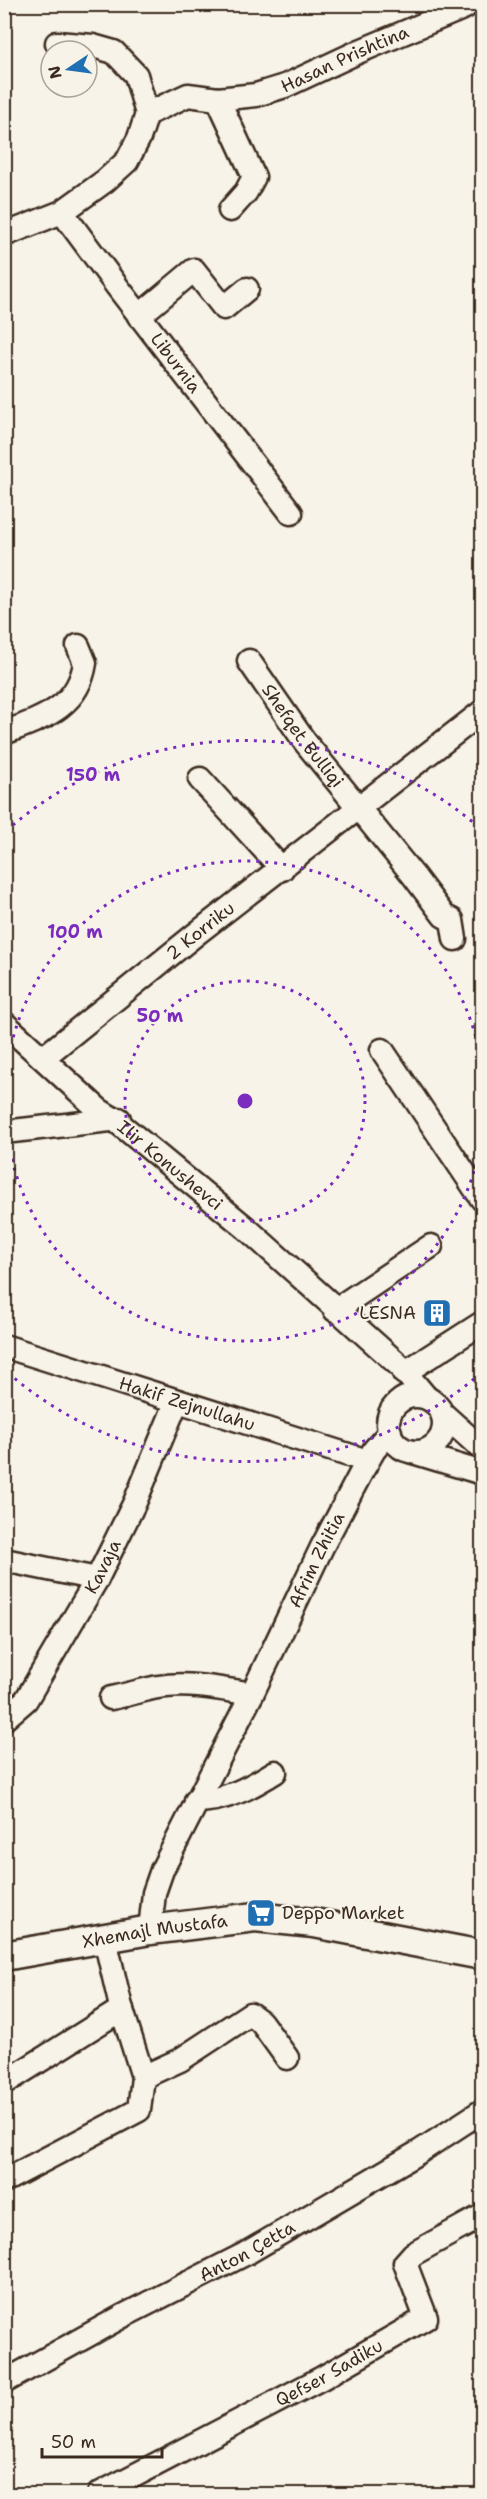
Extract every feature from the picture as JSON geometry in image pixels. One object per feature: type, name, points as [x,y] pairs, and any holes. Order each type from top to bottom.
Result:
[{"type":"main road","name":"Xhemajl Mustafa","points":[[4,1956],[150,1930],[255,1917],[314,1923],[483,1955]]},
{"type":"street","name":"Hasan Prishtina","points":[[147,114],[188,95],[218,99],[256,95],[285,86],[360,51],[465,7],[464,4]]},
{"type":"street","points":[[4,235],[62,212],[105,181],[127,161],[139,138],[147,114],[136,75],[114,52],[99,48]]},
{"type":"street","points":[[218,99],[254,177],[246,192],[230,210]]},
{"type":"street","name":"Liburnia","points":[[62,212],[291,513]]},
{"type":"street","points":[[139,316],[194,270],[224,308],[246,290]]},
{"type":"street","points":[[4,733],[45,717],[76,693],[85,663],[78,646]]},
{"type":"street","name":"Shefqet Bulliqi","points":[[249,661],[304,742],[358,806]]},
{"type":"street","name":"2 Korriku","points":[[44,1057],[358,806],[483,712]]},
{"type":"street","points":[[200,779],[282,869]]},
{"type":"street","points":[[358,806],[444,916],[452,921],[455,939]]},
{"type":"street","name":"Ilir Konushevci","points":[[4,1023],[44,1057],[99,1110],[225,1210],[400,1366],[404,1373]]},
{"type":"street","points":[[382,1050],[483,1199]]},
{"type":"street","points":[[4,1132],[114,1120]]},
{"type":"street","points":[[335,1310],[431,1246]]},
{"type":"street","points":[[483,1323],[404,1373],[400,1393],[388,1424],[398,1445],[483,1473]]},
{"type":"street","name":"Hakif Zejnullahu","points":[[4,1346],[358,1458],[366,1464]]},
{"type":"street","points":[[404,1373],[426,1397],[439,1407],[443,1414],[483,1449]]},
{"type":"street","points":[[394,1407],[408,1397],[426,1397]]},
{"type":"street","name":"Kavaja","points":[[4,1719],[26,1700],[97,1579],[135,1502],[177,1401]]},
{"type":"street","points":[[411,1451],[419,1452],[435,1445],[444,1431],[443,1414]]},
{"type":"street","name":"Afrim Zhitia","points":[[150,1930],[154,1893],[162,1870],[252,1694],[322,1547],[374,1450],[390,1432]]},
{"type":"street","points":[[4,1560],[97,1579]]},
{"type":"street","points":[[111,1698],[159,1687],[177,1686],[206,1686],[252,1694]]},
{"type":"street","points":[[196,1801],[213,1801],[235,1793],[275,1772]]},
{"type":"street","points":[[4,2181],[139,2110],[143,2077],[122,2010],[105,1939]]},
{"type":"street","points":[[6,2082],[122,2010]]},
{"type":"street","points":[[143,2077],[180,2060],[250,2014],[261,2022],[287,2058]]},
{"type":"street","name":"Anton Çetta","points":[[4,2382],[123,2316],[245,2254],[419,2152],[483,2111]]},
{"type":"street","name":"Qefser Sadiku","points":[[99,2494],[322,2378],[426,2318],[405,2263],[413,2254],[483,2216]]},
{"type":"place","name":"LESNA","points":[[437,1313]]},
{"type":"place","name":"Deppo Market","points":[[261,1913]]}]
